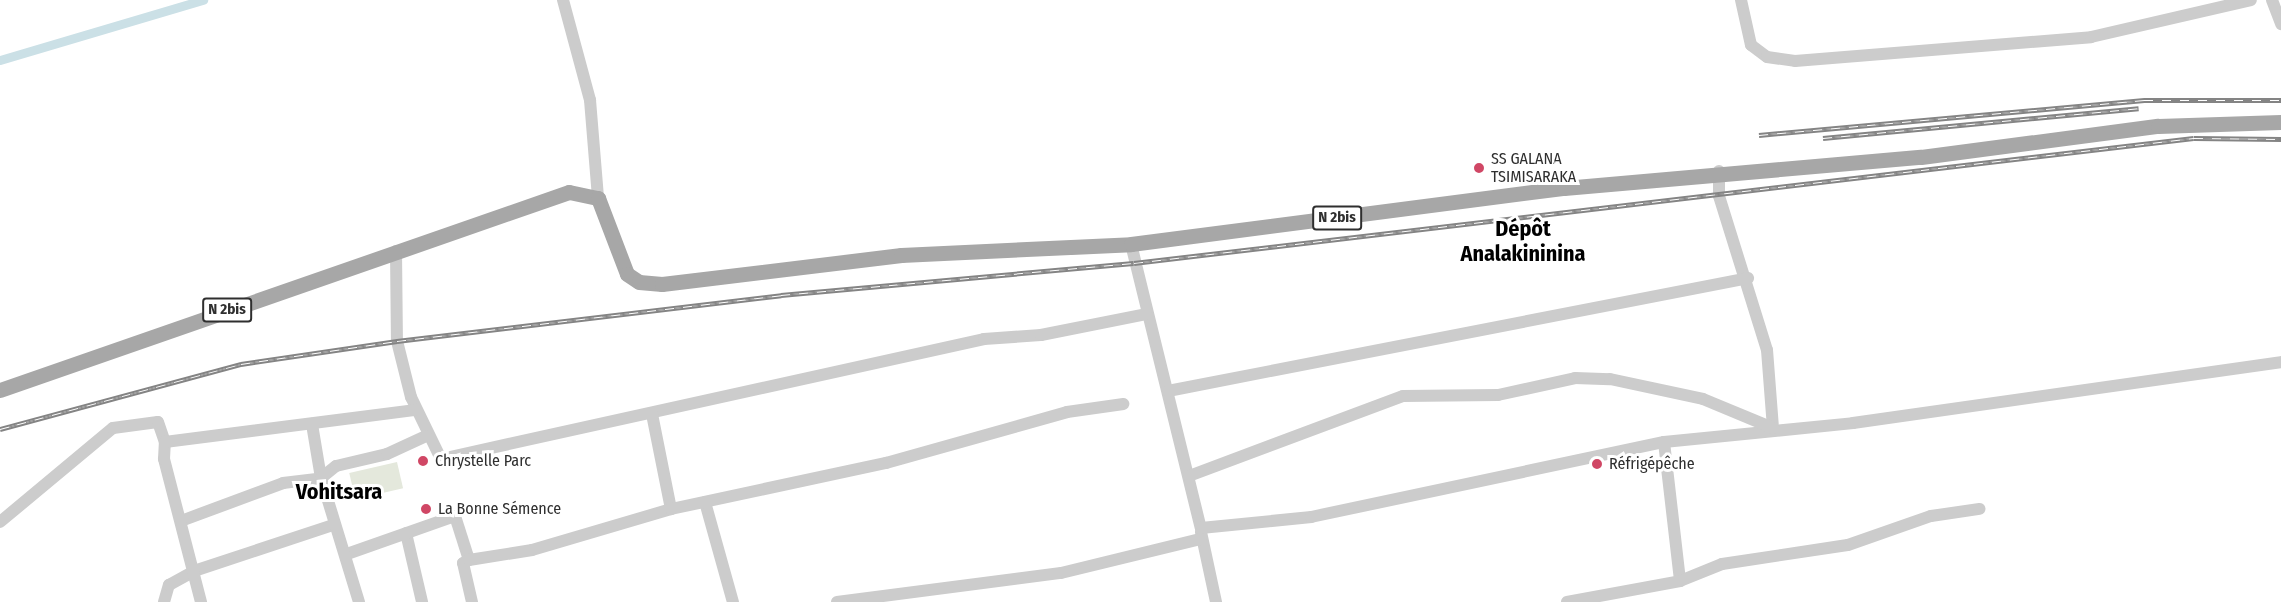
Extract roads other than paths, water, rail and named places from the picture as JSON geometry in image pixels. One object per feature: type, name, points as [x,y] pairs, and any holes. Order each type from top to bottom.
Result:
[{"type":"main road","name":"N 2bis","points":[[0,390],[569,192],[598,198],[627,274],[639,282],[662,284],[901,255],[1131,244],[1719,171],[1921,158],[2223,119],[2281,122]]},
{"type":"street","points":[[563,0],[590,100],[598,198]]},
{"type":"street","points":[[1741,0],[1751,45],[1767,57],[1795,61],[2091,37],[2251,0]]},
{"type":"street","points":[[2272,0],[2281,24]]},
{"type":"street","points":[[1719,171],[1719,196],[1748,278],[1767,350],[1773,428]]},
{"type":"street","points":[[1131,244],[1146,314],[1189,476],[1216,602]]},
{"type":"street","points":[[396,251],[396,335],[416,410],[426,436],[441,459],[984,339],[1041,335],[1146,314]]},
{"type":"street","points":[[1168,392],[1748,278]]},
{"type":"street","points":[[837,602],[1061,573],[1201,534],[1311,517],[1664,442],[1773,428],[1853,423],[2281,362]]},
{"type":"street","points":[[1189,476],[1403,396],[1498,395],[1575,378],[1610,379],[1703,399],[1773,428]]},
{"type":"street","points":[[471,602],[463,563],[470,560],[532,550],[671,509],[886,463],[1067,412],[1123,404]]},
{"type":"street","points":[[165,442],[416,410]]},
{"type":"street","points":[[652,414],[671,509]]},
{"type":"street","points":[[0,522],[113,429],[158,422],[165,442],[164,459],[201,602]]},
{"type":"street","points":[[312,424],[321,478],[333,525],[347,554],[358,602]]},
{"type":"street","points":[[181,521],[283,483],[321,478],[336,466],[387,454],[426,436]]},
{"type":"street","points":[[1664,442],[1680,581]]},
{"type":"street","points":[[705,502],[733,602]]},
{"type":"street","points":[[1567,602],[1680,581],[1722,564],[1848,545],[1931,516],[1979,509]]},
{"type":"street","points":[[347,554],[455,516],[470,560]]},
{"type":"street","points":[[164,602],[169,585],[194,571],[333,525]]},
{"type":"street","points":[[406,533],[422,602]]},
{"type":"waterway","points":[[0,60],[203,0]]},
{"type":"railway","points":[[1759,135],[2144,100],[2281,100]]},
{"type":"railway","points":[[1823,138],[2139,108]]},
{"type":"railway","points":[[0,429],[241,364],[397,341],[781,295],[1134,263],[2194,138],[2281,139]]},
{"type":"place","name":"SS GALANA TSIMISARAKA","points":[[1479,168]]},
{"type":"place","name":"Chrystelle Parc","points":[[423,461]]},
{"type":"place","name":"Réfrigépêche","points":[[1597,464]]},
{"type":"place","name":"La Bonne Sémence","points":[[426,509]]},
{"type":"district","name":"Dépôt Analakininina","points":[[1523,240]]},
{"type":"district","name":"Vohitsara","points":[[339,492]]}]
